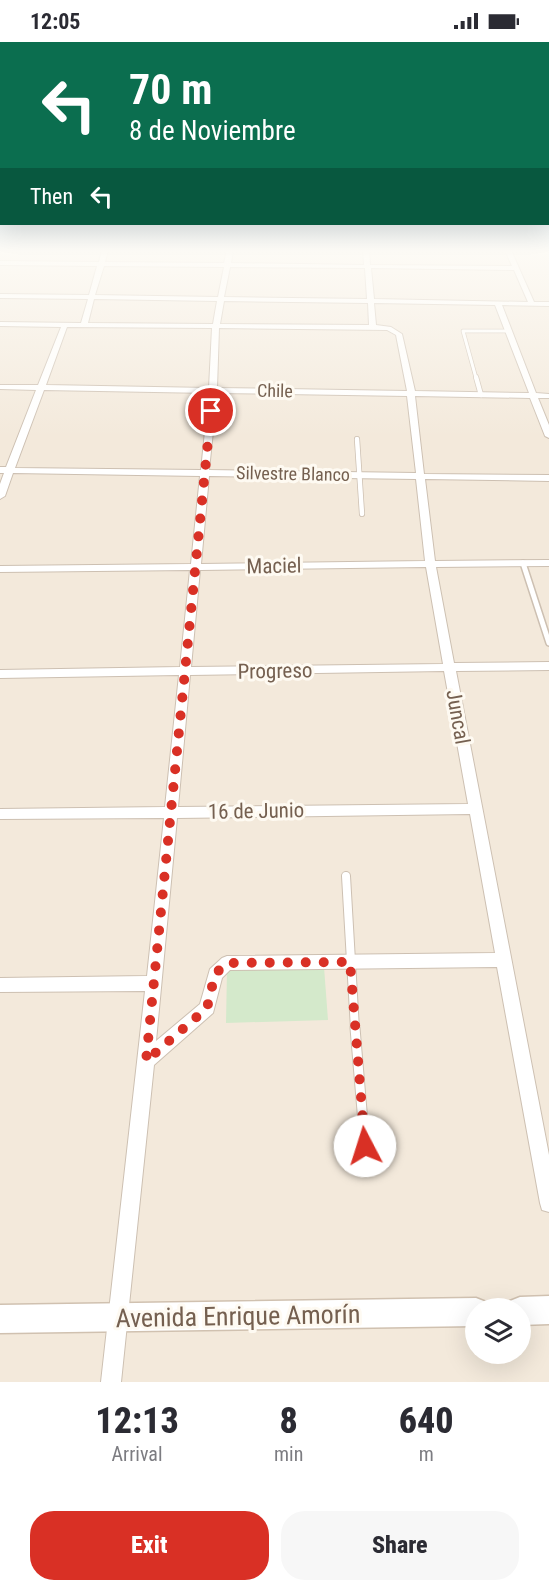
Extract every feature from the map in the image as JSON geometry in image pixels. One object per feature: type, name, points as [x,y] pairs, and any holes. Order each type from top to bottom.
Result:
[{"type":"street","points":[[84,324],[87,313]]},
{"type":"street","points":[[111,1382],[146,1061],[213,390],[218,313]]},
{"type":"street","points":[[0,324],[373,327],[372,313]]},
{"type":"street","points":[[501,313],[549,436]]},
{"type":"street","points":[[0,496],[5,470],[65,324]]},
{"type":"street","name":"Juncal","points":[[373,327],[389,328],[399,334],[411,393],[430,564],[549,1203]]},
{"type":"street","name":"Chile","points":[[0,387],[549,396]]},
{"type":"street","name":"Silvestre Blanco","points":[[5,470],[549,478]]},
{"type":"street","name":"Maciel","points":[[0,569],[549,563]]},
{"type":"street","name":"Progreso","points":[[0,674],[549,666]]},
{"type":"street","name":"16 de Junio","points":[[0,814],[475,809]]},
{"type":"street","points":[[146,1061],[207,1008],[215,974],[227,963],[504,960]]},
{"type":"street","points":[[0,985],[152,983]]},
{"type":"street","points":[[531,1311],[549,1310]]},
{"type":"street","name":"Avenida Enrique Amorín","points":[[0,1319],[465,1312]]},
{"type":"lane","points":[[481,395],[463,331],[508,331]]},
{"type":"lane","points":[[357,439],[362,514]]},
{"type":"lane","points":[[523,563],[549,643]]},
{"type":"lane","points":[[346,876],[350,962],[365,1146]]},
{"type":"shaded area","points":[[0,313],[549,313],[549,1382],[0,1382]]},
{"type":"green space","points":[[324,967],[328,1020],[226,1023],[227,970]]},
{"type":"route","points":[[211,411],[146,1061],[188,1027],[207,1008],[215,974],[227,963],[350,962],[365,1146]]}]
